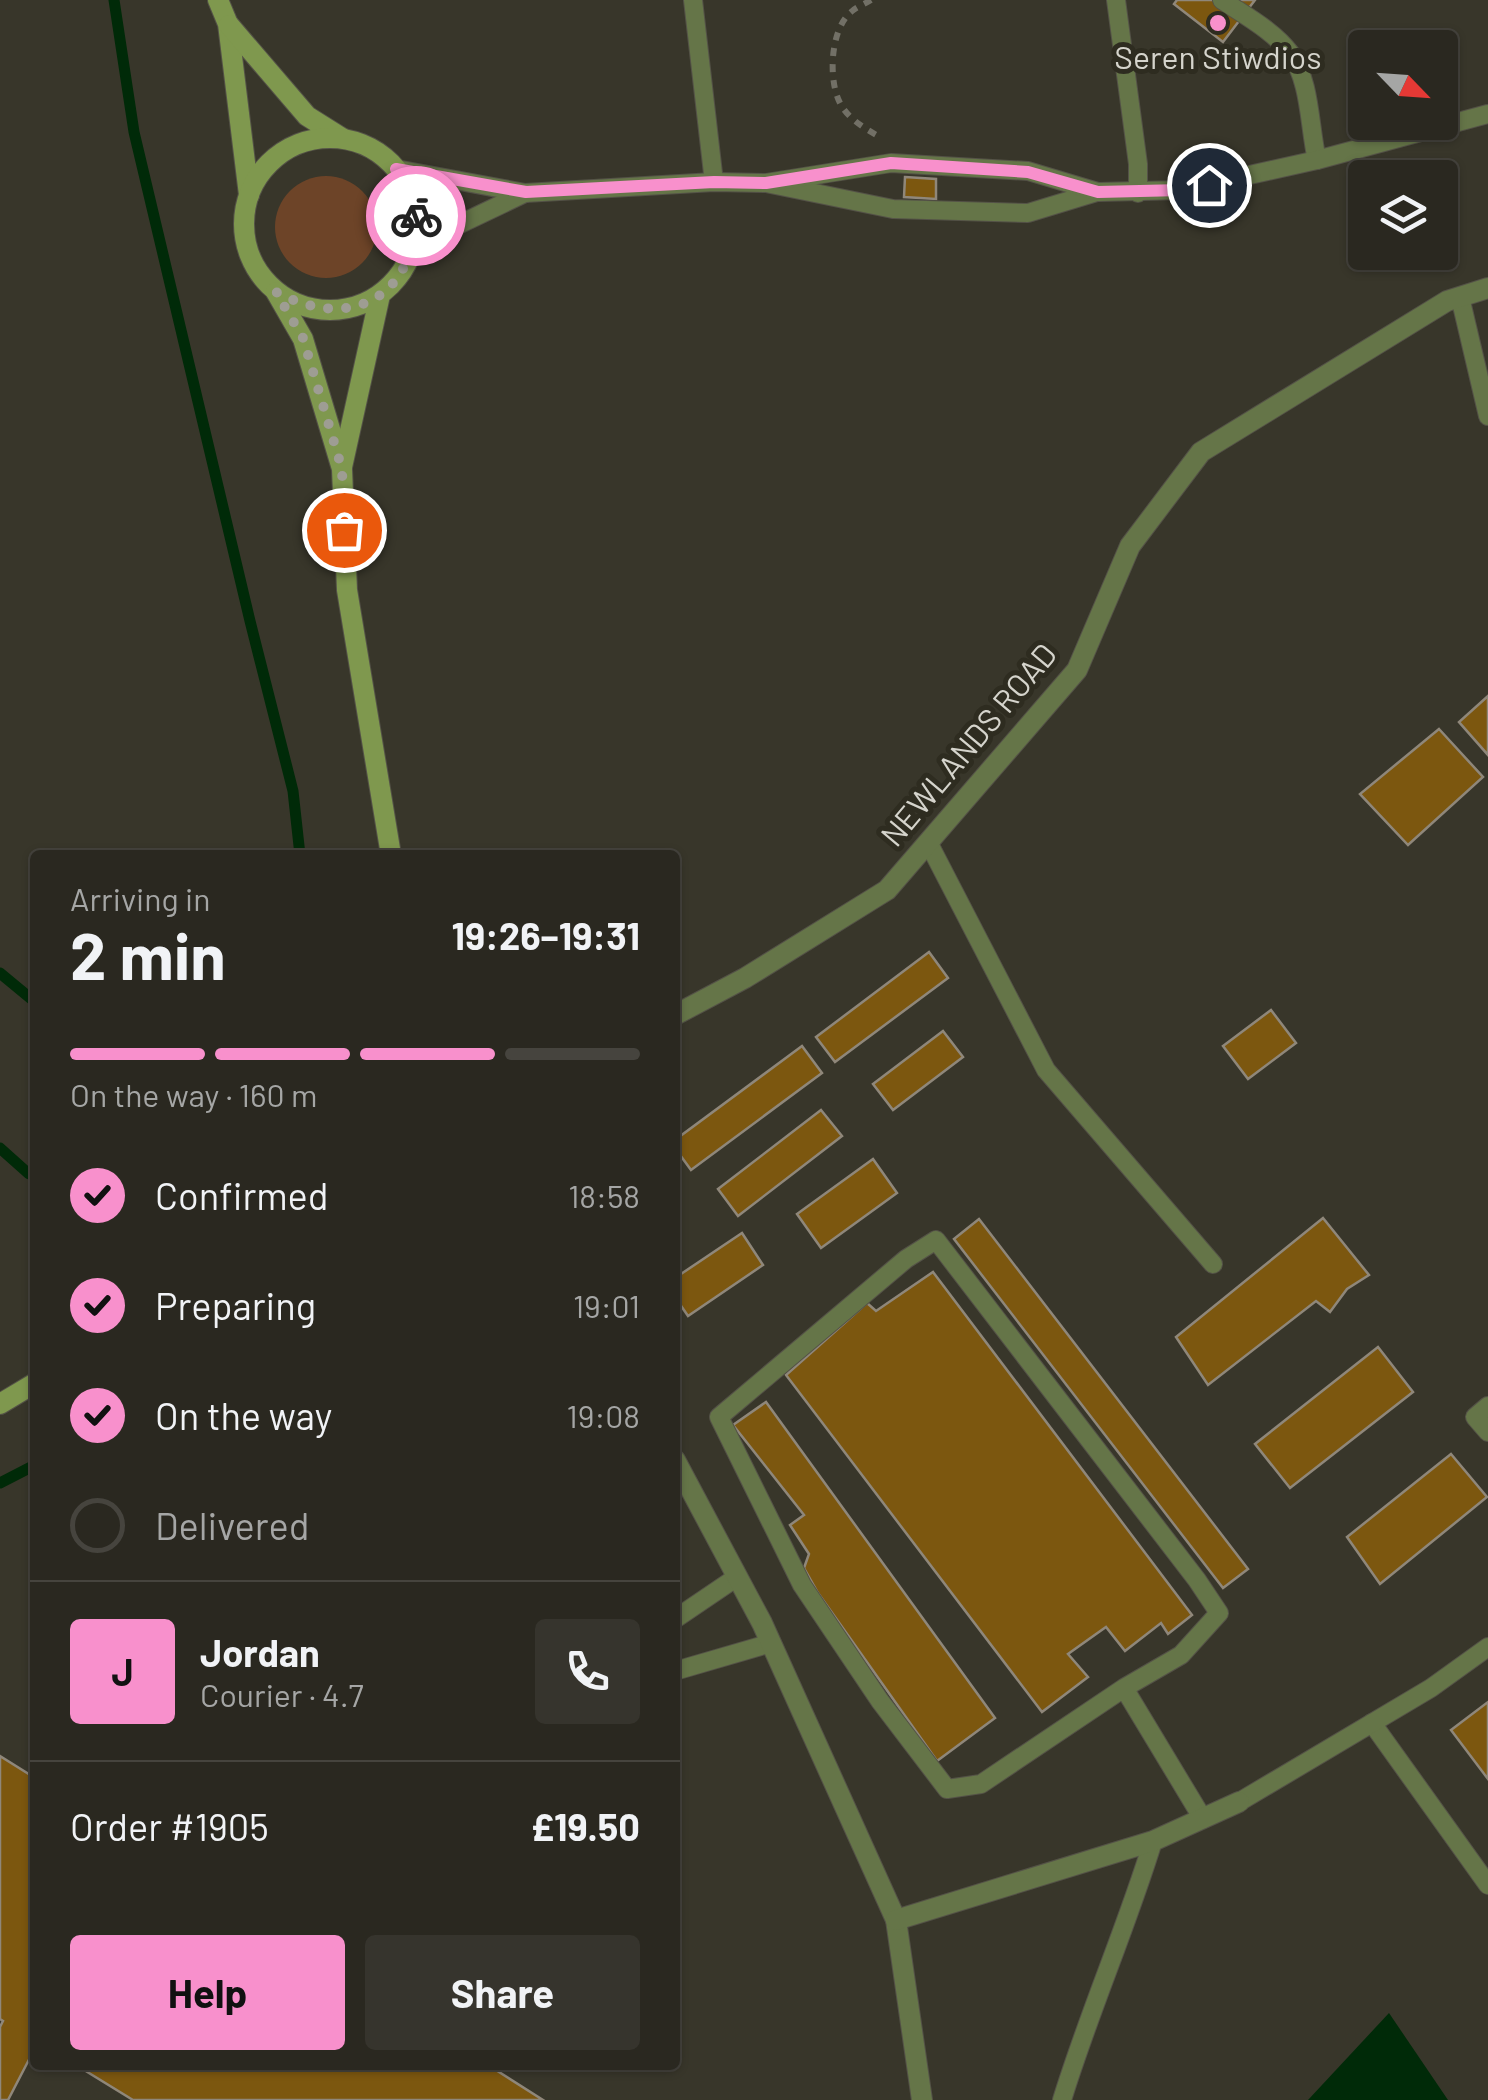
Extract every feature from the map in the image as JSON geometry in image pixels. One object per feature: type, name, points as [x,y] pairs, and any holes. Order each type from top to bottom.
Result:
[{"type":"main road","points":[[218,0],[228,24],[249,195]]},
{"type":"main road","points":[[228,24],[307,116],[345,140],[374,150],[396,169],[408,188],[416,217],[414,246],[401,274],[380,295],[353,308],[332,311],[302,306],[276,292]]},
{"type":"main road","points":[[345,140],[315,139],[287,150],[264,169],[249,195],[246,242],[256,269],[276,292],[303,338],[342,469],[347,590],[391,850]]},
{"type":"main road","points":[[342,469],[380,295]]},
{"type":"main road","points":[[0,1404],[30,1386]]},
{"type":"street","name":"NEWLANDS ROAD","points":[[680,1012],[745,978],[887,890],[1077,670],[1130,546],[1201,452],[1448,301],[1488,288]]},
{"type":"street","points":[[680,1469],[771,1643],[896,1920],[922,2100]]},
{"type":"street","points":[[896,1920],[1153,1841],[1239,1802]]},
{"type":"lane","points":[[693,0],[714,182]]},
{"type":"lane","points":[[1116,0],[1138,164],[1138,192]]},
{"type":"lane","points":[[1222,0],[1290,53],[1303,81],[1317,160]]},
{"type":"lane","points":[[396,169],[526,192],[766,183],[891,163],[1028,172],[1098,192],[1182,190],[1317,160],[1488,114]]},
{"type":"lane","points":[[766,183],[892,209],[1028,213],[1098,192]]},
{"type":"lane","points":[[414,246],[526,192]]},
{"type":"lane","points":[[1460,296],[1488,416]]},
{"type":"lane","points":[[928,842],[1046,1070],[1212,1264]]},
{"type":"lane","points":[[936,1240],[1219,1614],[1181,1655],[1124,1688],[981,1784],[947,1789],[880,1701],[802,1584],[719,1417],[906,1259],[936,1240]]},
{"type":"lane","points":[[1488,1406],[1476,1417],[1488,1432]]},
{"type":"lane","points":[[680,1616],[737,1577]]},
{"type":"lane","points":[[680,1670],[771,1643]]},
{"type":"lane","points":[[1239,1802],[1431,1688],[1488,1647]]},
{"type":"lane","points":[[1124,1688],[1203,1818]]},
{"type":"lane","points":[[1372,1724],[1488,1884]]},
{"type":"lane","points":[[1062,2100],[1088,2016],[1128,1923],[1153,1841]]},
{"type":"path","points":[[872,0],[848,14],[837,37],[833,74],[840,104],[862,127],[892,144],[891,163]]},
{"type":"shaded area","points":[[326,176],[346,180],[362,191],[373,207],[377,227],[373,247],[362,263],[346,274],[326,278],[306,274],[290,263],[279,247],[275,227],[279,207],[290,191],[306,180]]},
{"type":"shaded area","points":[[1389,2013],[1448,2100],[1308,2100]]},
{"type":"building","name":"Seren Stiwdios","points":[[1177,0],[1255,0],[1223,42],[1174,4]]},
{"type":"building","points":[[905,177],[936,179],[936,199],[904,197]]},
{"type":"building","points":[[1488,696],[1488,755],[1459,722]]},
{"type":"building","points":[[1439,729],[1483,777],[1408,845],[1360,794]]},
{"type":"building","points":[[929,952],[948,978],[835,1062],[816,1037]]},
{"type":"building","points":[[1271,1010],[1296,1043],[1248,1079],[1223,1046]]},
{"type":"building","points":[[943,1031],[963,1057],[893,1110],[873,1084]]},
{"type":"building","points":[[802,1046],[822,1073],[691,1170],[680,1155],[680,1136]]},
{"type":"building","points":[[821,1110],[842,1136],[738,1216],[718,1189]]},
{"type":"building","points":[[873,1159],[897,1193],[821,1248],[797,1214]]},
{"type":"building","points":[[1323,1218],[1369,1275],[1347,1289],[1330,1312],[1316,1301],[1208,1385],[1176,1337]]},
{"type":"building","points":[[979,1219],[1248,1569],[1223,1588],[954,1239]]},
{"type":"building","points":[[742,1233],[763,1265],[688,1316],[680,1304],[680,1275]]},
{"type":"building","points":[[933,1272],[1192,1615],[1168,1634],[1161,1623],[1125,1651],[1106,1627],[1068,1654],[1088,1677],[1042,1712],[786,1375],[867,1303],[876,1311]]},
{"type":"building","points":[[1378,1347],[1413,1392],[1290,1488],[1255,1444]]},
{"type":"building","points":[[766,1402],[995,1718],[937,1761],[818,1593],[804,1568],[809,1554],[790,1525],[804,1515],[733,1425]]},
{"type":"building","points":[[1451,1454],[1487,1497],[1380,1584],[1347,1537]]},
{"type":"building","points":[[1488,1702],[1488,1779],[1451,1730]]},
{"type":"building","points":[[0,1756],[30,1775],[30,2058],[8,2100],[0,2100]]},
{"type":"building","points":[[84,2070],[496,2070],[543,2100],[133,2100]]},
{"type":"waterway","points":[[114,0],[134,132],[293,791],[299,850]]},
{"type":"waterway","points":[[0,973],[30,998]]},
{"type":"waterway","points":[[0,1148],[30,1174]]},
{"type":"waterway","points":[[0,1483],[30,1468]]},
{"type":"way so far","points":[[344,530],[342,469],[303,338],[276,292],[302,306],[332,311],[353,308],[380,295],[401,274],[414,246],[416,216]]},
{"type":"place","name":"Seren Stiwdios","points":[[1218,23]]},
{"type":"route","points":[[416,216],[408,188],[396,169],[526,192],[766,183],[891,163],[1028,172],[1098,192],[1182,190],[1209,185]]}]
